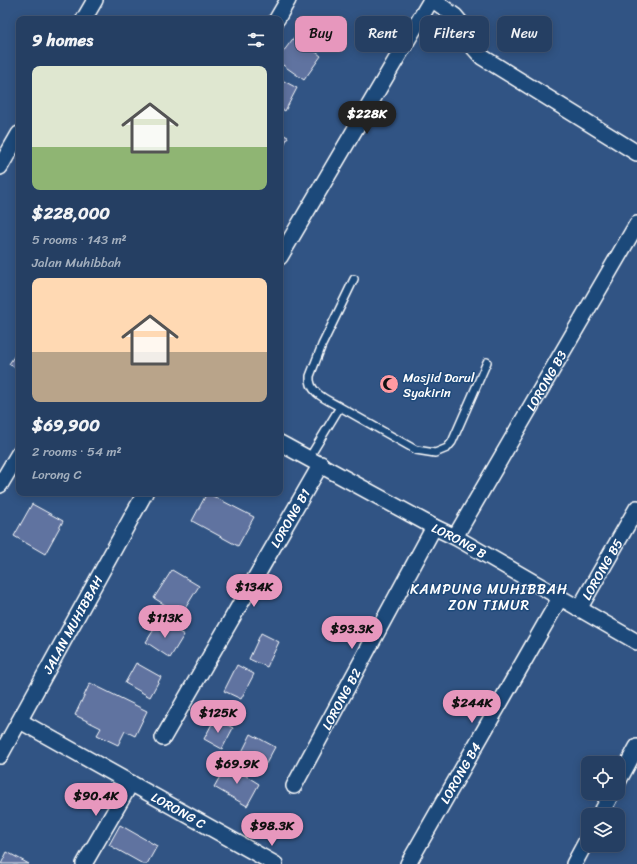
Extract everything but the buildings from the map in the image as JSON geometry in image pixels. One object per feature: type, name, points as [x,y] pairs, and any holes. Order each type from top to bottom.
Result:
[{"type":"street","points":[[86,16],[95,0]]},
{"type":"street","points":[[279,16],[288,0]]},
{"type":"street","points":[[283,252],[432,0],[454,16],[465,28],[473,47],[482,57],[637,153]]},
{"type":"street","points":[[0,167],[16,139]]},
{"type":"street","name":"LORONG B3","points":[[455,537],[637,224]]},
{"type":"street","name":"LORONG B","points":[[283,445],[455,537],[637,642]]},
{"type":"street","points":[[0,486],[16,458]]},
{"type":"street","name":"LORONG B1","points":[[163,738],[315,461]]},
{"type":"street","name":"JALAN MUHIBBAH","points":[[0,756],[143,496]]},
{"type":"street","name":"LORONG B5","points":[[579,609],[637,508]]},
{"type":"street","name":"LORONG B2","points":[[294,786],[434,527]]},
{"type":"street","name":"LORONG B4","points":[[408,864],[560,598]]},
{"type":"street","name":"LORONG C","points":[[20,721],[131,783],[252,858],[276,864]]},
{"type":"street","points":[[625,769],[637,747]]},
{"type":"street","points":[[84,864],[131,783]]},
{"type":"street","points":[[574,864],[581,851]]},
{"type":"lane","points":[[354,279],[314,364],[309,382],[314,391],[416,450],[435,453],[441,452],[452,442],[487,362]]},
{"type":"lane","points":[[315,461],[340,407]]},
{"type":"place","name":"Masjid Darul Syakirin","points":[[389,384]]},
{"type":"district","name":"KAMPUNG MUHIBBAH ZON TIMUR","points":[[489,598]]}]
